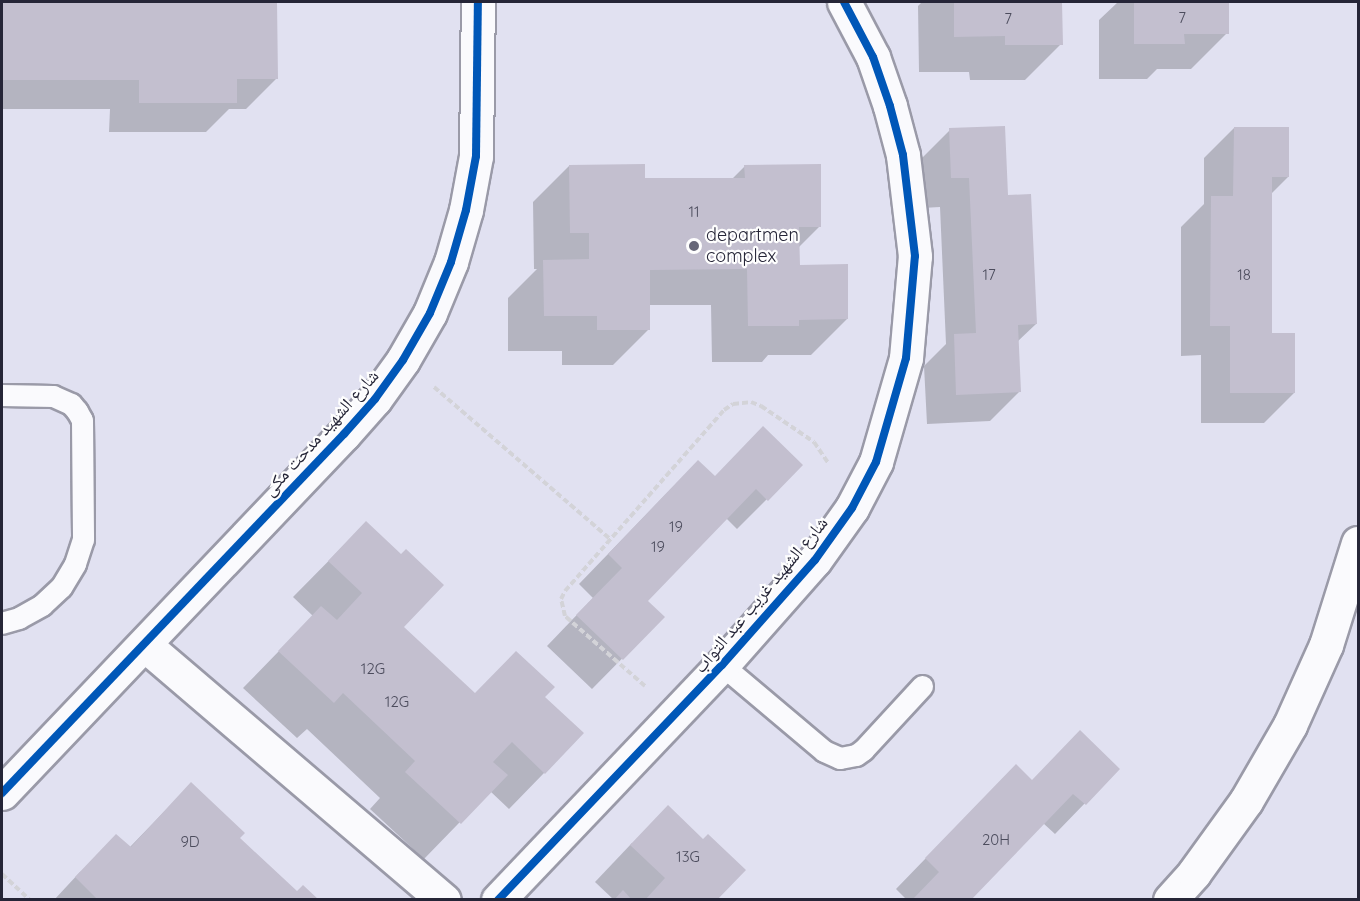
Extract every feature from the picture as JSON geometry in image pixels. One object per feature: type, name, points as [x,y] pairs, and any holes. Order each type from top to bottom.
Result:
[{"type":"street","name":"شارع الشهيد مدحت مكى","points":[[2,793],[344,434],[375,399],[403,360],[430,313],[451,262],[466,210],[476,156],[478,2]]},
{"type":"street","name":"شارع الشهيد غريب عبد التواب","points":[[498,900],[722,665],[815,560],[852,508],[876,462],[906,358],[915,256],[903,155],[890,106],[873,57],[844,2]]},
{"type":"street","points":[[1170,900],[1194,873],[1246,801],[1290,725],[1326,645],[1359,543]]},
{"type":"street","points":[[145,645],[444,900]]},
{"type":"lane","points":[[2,395],[53,396],[71,404],[77,411],[82,420],[83,527],[83,539],[75,564],[61,587],[42,605],[20,618],[2,623]]},
{"type":"lane","points":[[722,665],[824,751],[840,758],[856,756],[863,750],[922,686]]},
{"type":"path","points":[[403,360],[610,539]]},
{"type":"path","points":[[677,712],[571,622],[561,607],[564,591],[724,410],[742,402],[761,406],[814,442],[852,508]]},
{"type":"path","points":[[2,874],[30,900]]},
{"type":"building","points":[[2,2],[277,2],[278,79],[237,79],[237,103],[139,103],[139,80],[2,80]]},
{"type":"building","points":[[954,2],[1062,2],[1063,45],[1005,45],[1005,36],[954,37]]},
{"type":"building","points":[[1134,2],[1229,2],[1229,34],[1184,34],[1185,44],[1134,44]]},
{"type":"building","points":[[1005,126],[1008,195],[1031,194],[1037,324],[1018,325],[1021,392],[956,395],[954,334],[976,333],[969,178],[951,178],[949,128]]},
{"type":"building","points":[[1234,127],[1289,127],[1289,177],[1272,177],[1272,333],[1295,333],[1295,393],[1230,393],[1230,326],[1210,326],[1211,196],[1233,196]]},
{"type":"building","name":"departmen complex","points":[[645,164],[645,178],[745,178],[744,165],[821,164],[821,227],[799,227],[800,265],[848,264],[848,319],[799,320],[799,326],[748,326],[747,269],[650,270],[650,330],[597,330],[597,316],[544,316],[543,260],[589,259],[589,233],[570,233],[569,165]]},
{"type":"building","points":[[763,426],[803,465],[768,501],[756,489],[648,601],[665,617],[623,660],[576,615],[622,568],[608,554],[698,460],[715,476]]},
{"type":"building","points":[[366,521],[401,554],[406,549],[444,585],[404,627],[475,693],[516,651],[555,687],[545,697],[584,733],[545,774],[512,742],[493,762],[508,775],[461,824],[405,772],[415,761],[343,693],[334,703],[278,651],[321,606],[337,620],[362,593],[328,561]]},
{"type":"building","points":[[1080,730],[1120,769],[1086,805],[1073,794],[971,900],[912,900],[939,872],[925,858],[1016,764],[1032,780]]},
{"type":"building","points":[[191,782],[245,833],[240,838],[297,891],[303,885],[319,900],[98,900],[75,877],[116,834],[131,847]]},
{"type":"building","points":[[668,805],[703,839],[708,834],[746,870],[717,900],[645,900],[665,878],[630,845]]},
{"type":"building","points":[[623,890],[632,900],[614,900]]},
{"type":"cycle path","points":[[2,793],[344,434],[375,399],[403,360],[430,313],[451,262],[466,210],[476,156],[478,2]]},
{"type":"cycle path","points":[[498,900],[722,665],[815,560],[852,508],[876,462],[906,358],[915,256],[903,155],[890,106],[873,57],[844,2]]},
{"type":"place","name":"departmen complex","points":[[694,246]]}]
